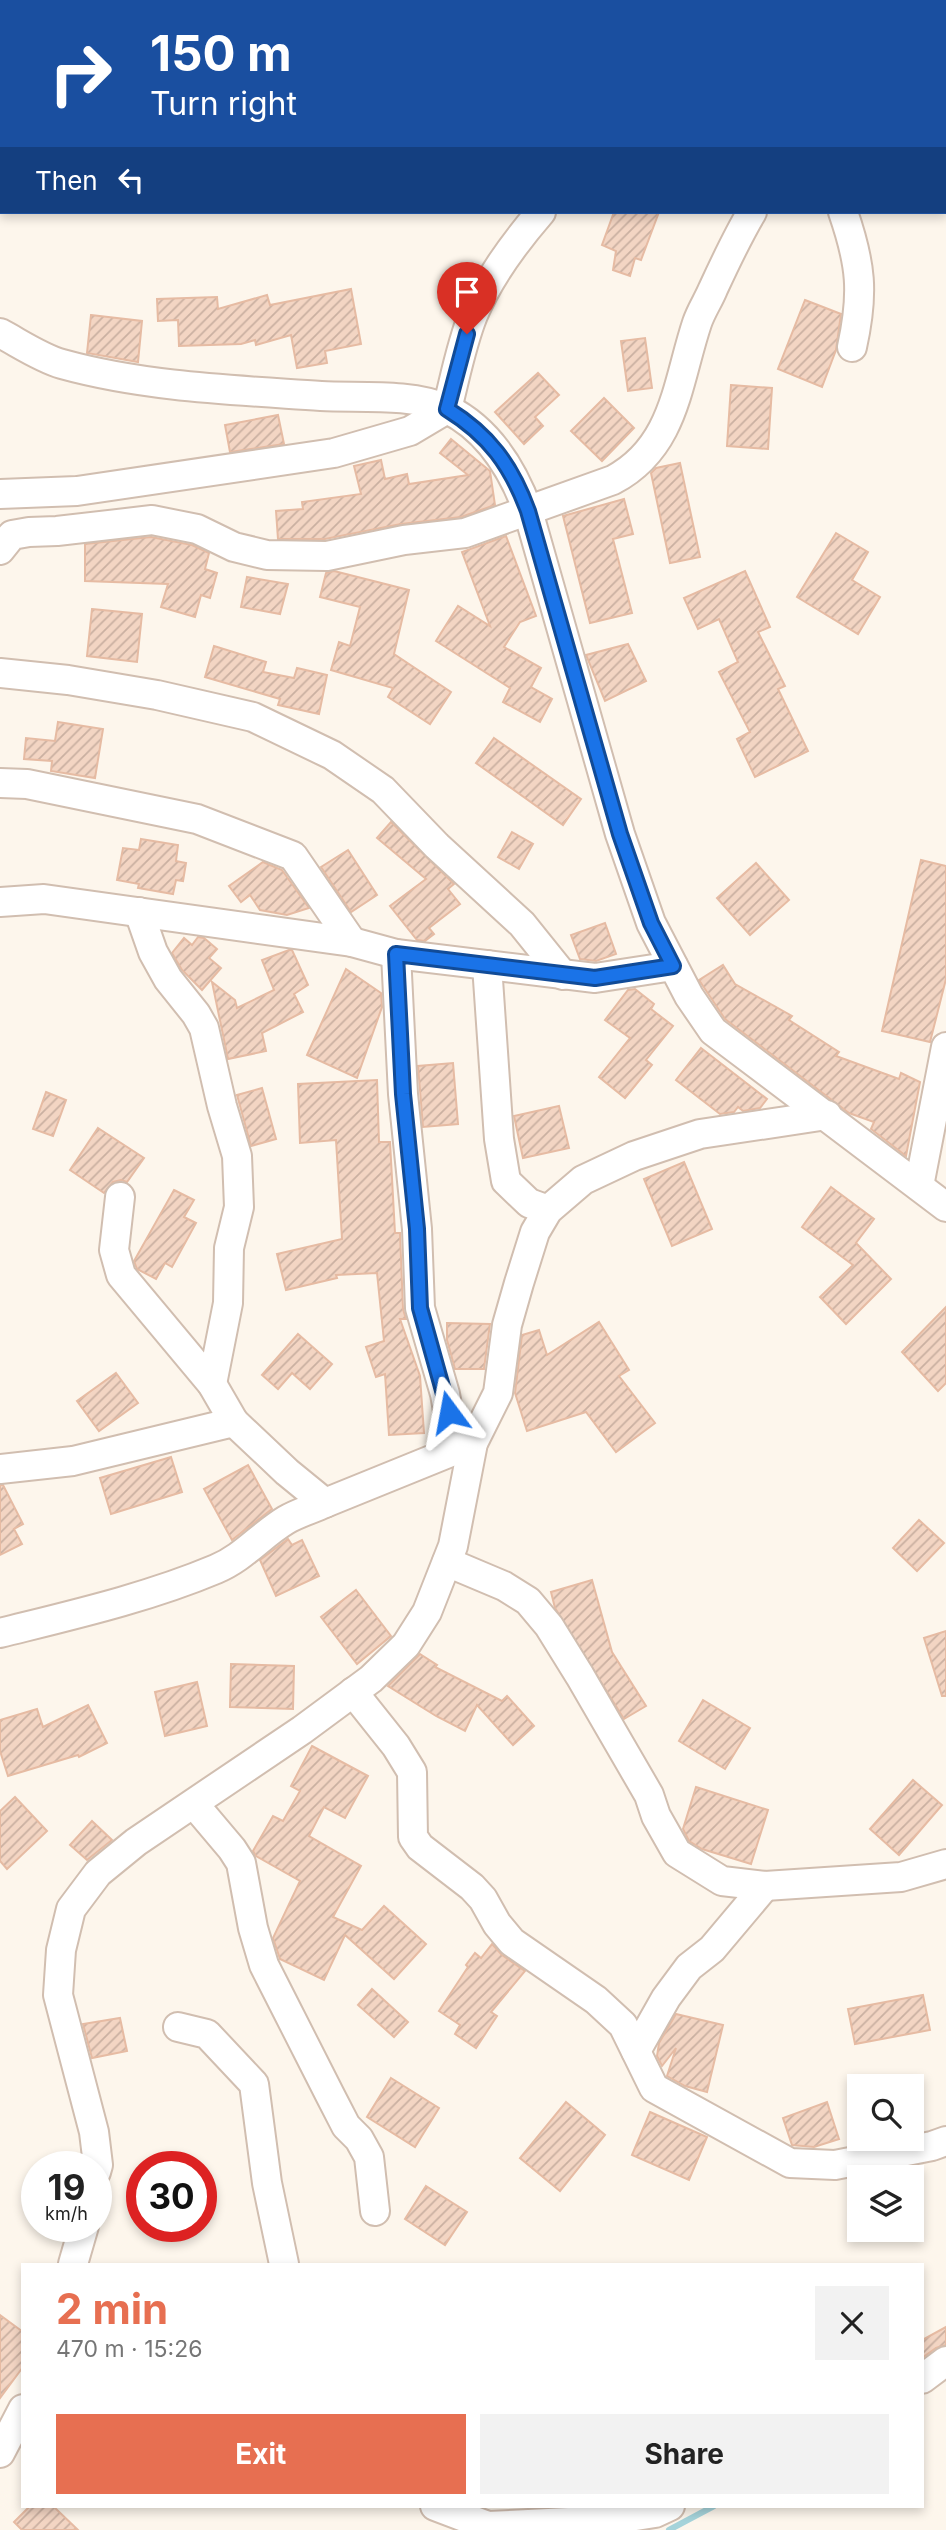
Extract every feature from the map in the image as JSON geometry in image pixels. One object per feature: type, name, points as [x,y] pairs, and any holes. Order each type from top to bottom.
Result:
[{"type":"street","points":[[0,494],[76,491],[334,453],[410,431],[447,409],[467,334],[479,303],[510,252],[539,214]]},
{"type":"street","points":[[0,550],[12,535],[152,520],[197,529],[234,547],[267,555],[327,556],[404,540],[465,533],[613,480],[631,470],[644,458],[673,407],[697,322],[723,265],[751,214]]},
{"type":"street","points":[[844,214],[858,262],[860,312],[852,347]]},
{"type":"street","points":[[0,333],[59,363],[134,379],[220,390],[384,398],[426,403],[447,409],[483,435],[517,481],[528,511],[620,834],[651,923],[689,996],[713,1031],[946,1207]]},
{"type":"street","points":[[0,673],[68,680],[157,695],[253,717],[332,755],[383,790],[437,846],[523,924],[564,975]]},
{"type":"street","points":[[0,783],[27,784],[197,819],[293,856],[352,942]]},
{"type":"street","points":[[0,902],[44,899],[352,942],[396,954],[595,978],[673,966]]},
{"type":"street","points":[[139,912],[168,979],[197,1014],[204,1028],[237,1156],[239,1207],[229,1248],[228,1303],[212,1384]]},
{"type":"street","points":[[396,954],[403,1094],[417,1229],[420,1308],[445,1394],[464,1446]]},
{"type":"street","points":[[487,965],[499,1139],[506,1181],[529,1203],[548,1210]]},
{"type":"street","points":[[919,1186],[946,1047]]},
{"type":"street","points":[[96,2151],[94,2132],[58,1995],[61,1950],[71,1909],[98,1873],[136,1842],[371,1679],[406,1645],[427,1612],[453,1546],[464,1446],[498,1392],[513,1304],[535,1232],[548,1210],[583,1180],[645,1153],[700,1134],[827,1115]]},
{"type":"street","points":[[120,1197],[114,1250],[121,1275],[212,1384],[234,1422],[287,1472],[325,1503]]},
{"type":"street","points":[[0,1469],[74,1461],[234,1422]]},
{"type":"street","points":[[0,1633],[138,1595],[217,1569],[237,1559],[287,1520],[464,1446]]},
{"type":"street","points":[[447,1562],[504,1586],[528,1601],[549,1626],[642,1784],[677,1853],[723,1881],[765,1886],[901,1877],[946,1864]]},
{"type":"street","points":[[353,1692],[396,1746],[412,1772],[413,1837],[420,1847],[472,1887],[512,1942],[596,2000],[623,2025],[654,2088],[790,2163],[835,2165],[946,2141]]},
{"type":"street","points":[[194,1804],[241,1863],[253,1928],[264,1965],[346,2126],[359,2139],[369,2157],[375,2211]]},
{"type":"street","points":[[636,2051],[666,1998],[689,1967],[712,1949],[765,1886]]},
{"type":"street","points":[[178,2027],[207,2034],[254,2084],[267,2183],[284,2263]]},
{"type":"street","points":[[73,2263],[80,2242]]},
{"type":"street","points":[[924,2378],[946,2361]]},
{"type":"street","points":[[0,2453],[21,2413]]},
{"type":"street","points":[[440,2508],[488,2526],[609,2520],[655,2513],[666,2508]]},
{"type":"building","points":[[613,214],[658,214],[641,260],[635,258],[630,276],[613,270],[616,251],[602,245]]},
{"type":"building","points":[[351,289],[361,344],[325,351],[327,363],[297,368],[291,335],[256,345],[255,340],[241,344],[179,346],[178,320],[158,321],[157,299],[217,297],[218,309],[267,295],[270,305]]},
{"type":"building","points":[[805,300],[841,314],[836,350],[822,387],[778,369]]},
{"type":"building","points":[[91,315],[142,321],[138,362],[87,353]]},
{"type":"building","points":[[645,338],[652,388],[628,391],[621,341]]},
{"type":"building","points":[[538,373],[559,395],[535,417],[543,426],[524,444],[495,412]]},
{"type":"building","points":[[731,385],[772,388],[768,449],[727,446]]},
{"type":"building","points":[[604,398],[634,428],[602,461],[571,431]]},
{"type":"building","points":[[278,415],[284,444],[230,452],[225,425]]},
{"type":"building","points":[[451,439],[490,471],[495,505],[461,517],[401,524],[325,539],[278,539],[276,511],[303,509],[302,502],[361,494],[354,466],[381,460],[385,479],[407,474],[409,484],[468,475],[440,453]]},
{"type":"building","points":[[680,463],[700,557],[670,563],[651,473],[656,468]]},
{"type":"building","points":[[624,499],[633,534],[613,539],[632,613],[590,623],[563,516]]},
{"type":"building","points":[[836,533],[868,552],[852,580],[880,597],[858,634],[797,597]]},
{"type":"building","points":[[506,536],[536,616],[520,622],[504,647],[541,668],[531,687],[552,699],[540,722],[503,702],[510,688],[436,641],[458,606],[490,626],[462,552]]},
{"type":"building","points":[[151,537],[192,545],[209,553],[205,569],[217,573],[210,598],[201,595],[195,617],[161,607],[168,584],[85,581],[85,544]]},
{"type":"building","points":[[334,571],[409,590],[394,654],[451,692],[430,724],[388,697],[393,688],[331,670],[339,642],[350,646],[360,607],[320,597],[326,573]]},
{"type":"building","points":[[745,571],[770,627],[758,632],[785,686],[778,689],[808,751],[755,777],[737,739],[750,732],[719,672],[738,662],[719,619],[698,629],[684,598]]},
{"type":"building","points":[[247,577],[288,584],[280,614],[241,607]]},
{"type":"building","points":[[92,609],[142,614],[137,662],[87,656]]},
{"type":"building","points":[[628,644],[646,681],[605,701],[586,655]]},
{"type":"building","points":[[214,646],[266,662],[263,672],[294,678],[297,668],[327,675],[319,714],[278,705],[280,699],[205,677]]},
{"type":"building","points":[[58,722],[103,729],[95,778],[51,771],[52,761],[24,759],[26,738],[55,741]]},
{"type":"building","points":[[494,738],[581,799],[563,825],[476,763]]},
{"type":"building","points":[[391,822],[454,884],[448,889],[460,904],[429,928],[434,934],[425,941],[417,940],[390,906],[426,879],[377,838]]},
{"type":"building","points":[[512,832],[533,844],[519,869],[498,857]]},
{"type":"building","points":[[141,839],[178,845],[176,861],[186,863],[183,881],[176,880],[173,894],[138,888],[139,884],[117,880],[123,848],[139,850]]},
{"type":"building","points":[[348,850],[377,895],[351,912],[321,867]]},
{"type":"building","points":[[921,860],[946,866],[946,979],[930,1042],[882,1031]]},
{"type":"building","points":[[263,862],[282,870],[309,908],[287,915],[260,910],[250,895],[241,902],[229,886]]},
{"type":"building","points":[[756,863],[789,900],[750,935],[717,898]]},
{"type":"building","points":[[605,923],[616,954],[596,961],[580,959],[571,935]]},
{"type":"building","points":[[198,937],[204,938],[217,949],[209,958],[221,968],[202,990],[182,970],[172,953],[184,938],[192,945]]},
{"type":"building","points":[[292,950],[308,985],[294,994],[303,1012],[262,1033],[266,1051],[228,1059],[212,982],[235,1000],[237,1008],[274,990],[262,960]]},
{"type":"building","points":[[723,965],[735,984],[792,1016],[789,1020],[839,1052],[836,1056],[899,1079],[901,1073],[920,1082],[906,1156],[871,1129],[874,1122],[849,1113],[725,1019],[699,980]]},
{"type":"building","points":[[346,969],[381,993],[382,1007],[357,1078],[307,1055]]},
{"type":"building","points":[[635,989],[654,1004],[651,1009],[673,1026],[646,1060],[652,1065],[625,1098],[599,1077],[630,1038],[605,1020],[628,990]]},
{"type":"building","points":[[701,1048],[767,1099],[760,1108],[743,1111],[738,1107],[734,1112],[720,1114],[676,1080]]},
{"type":"building","points":[[453,1063],[458,1124],[423,1127],[418,1066]]},
{"type":"building","points":[[377,1080],[379,1142],[390,1142],[395,1233],[400,1233],[403,1309],[406,1319],[400,1319],[420,1376],[424,1433],[389,1435],[385,1374],[376,1377],[366,1347],[384,1341],[377,1273],[336,1275],[337,1278],[286,1290],[277,1254],[342,1239],[336,1140],[300,1143],[298,1084]]},
{"type":"building","points":[[262,1088],[276,1139],[251,1146],[237,1095]]},
{"type":"building","points":[[46,1092],[66,1100],[53,1136],[33,1129]]},
{"type":"building","points":[[559,1106],[569,1148],[523,1158],[514,1116]]},
{"type":"building","points":[[98,1128],[144,1158],[127,1182],[113,1182],[104,1193],[70,1170]]},
{"type":"building","points":[[684,1162],[712,1229],[672,1246],[644,1179]]},
{"type":"building","points":[[831,1187],[874,1219],[856,1243],[891,1279],[846,1324],[820,1297],[853,1265],[802,1227]]},
{"type":"building","points":[[174,1190],[194,1200],[184,1217],[196,1223],[172,1267],[165,1263],[156,1279],[137,1269],[134,1261]]},
{"type":"building","points":[[946,1307],[946,1383],[938,1391],[902,1352]]},
{"type":"building","points":[[599,1322],[629,1370],[619,1376],[655,1423],[616,1452],[586,1412],[527,1431],[515,1393],[522,1335],[539,1330],[547,1355]]},
{"type":"building","points":[[447,1323],[490,1324],[484,1369],[455,1369],[447,1340]]},
{"type":"building","points":[[298,1334],[332,1364],[310,1389],[292,1373],[278,1389],[262,1375]]},
{"type":"building","points":[[116,1373],[138,1403],[99,1431],[77,1401]]},
{"type":"building","points":[[171,1457],[182,1492],[111,1514],[100,1478]]},
{"type":"building","points":[[248,1465],[272,1509],[232,1540],[204,1489]]},
{"type":"building","points":[[0,1485],[3,1485],[23,1524],[14,1529],[22,1544],[0,1555]]},
{"type":"building","points":[[919,1520],[944,1543],[917,1571],[893,1548]]},
{"type":"building","points":[[288,1539],[292,1545],[302,1540],[319,1576],[276,1596],[260,1560]]},
{"type":"building","points":[[592,1580],[612,1652],[646,1706],[624,1719],[555,1608],[551,1592]]},
{"type":"building","points":[[356,1590],[391,1636],[357,1664],[321,1617]]},
{"type":"building","points":[[946,1631],[946,1696],[942,1696],[924,1638]]},
{"type":"building","points":[[420,1654],[437,1665],[435,1667],[502,1701],[507,1696],[534,1726],[513,1745],[477,1705],[465,1731],[388,1686]]},
{"type":"building","points":[[231,1664],[294,1666],[293,1709],[230,1707]]},
{"type":"building","points":[[197,1682],[207,1726],[165,1736],[155,1692]]},
{"type":"building","points":[[703,1700],[750,1728],[725,1769],[679,1741]]},
{"type":"building","points":[[88,1705],[107,1743],[79,1757],[78,1755],[8,1776],[0,1751],[0,1720],[37,1709],[43,1727]]},
{"type":"building","points":[[312,1746],[368,1776],[345,1818],[324,1807],[309,1836],[361,1866],[333,1917],[362,1930],[384,1906],[426,1944],[394,1979],[345,1935],[324,1980],[280,1959],[273,1938],[300,1881],[256,1856],[253,1851],[273,1816],[283,1821],[300,1791],[291,1786]]},
{"type":"building","points":[[913,1780],[942,1805],[899,1855],[870,1829]]},
{"type":"building","points":[[696,1787],[768,1810],[751,1864],[702,1849],[689,1841],[683,1829]]},
{"type":"building","points":[[15,1797],[47,1831],[7,1869],[0,1861],[0,1811]]},
{"type":"building","points":[[92,1821],[112,1840],[87,1860],[70,1845]]},
{"type":"building","points":[[492,1944],[502,1955],[525,1971],[491,2012],[497,2016],[476,2048],[455,2034],[460,2025],[439,2011],[475,1953],[481,1958]]},
{"type":"building","points":[[372,1989],[408,2022],[394,2037],[358,2005]]},
{"type":"building","points":[[923,1995],[930,2030],[855,2044],[848,2009]]},
{"type":"building","points":[[676,2014],[723,2025],[707,2092],[685,2086],[667,2076],[676,2048],[662,2066],[657,2056],[659,2043]]},
{"type":"building","points":[[120,2018],[127,2051],[92,2058],[83,2024]]},
{"type":"building","points":[[391,2078],[439,2108],[415,2147],[367,2117]]},
{"type":"building","points":[[566,2102],[605,2135],[560,2191],[520,2158]]},
{"type":"building","points":[[827,2102],[839,2139],[814,2147],[792,2145],[783,2118]]},
{"type":"building","points":[[650,2112],[707,2137],[689,2180],[632,2155]]},
{"type":"building","points":[[426,2186],[467,2212],[445,2245],[405,2219]]},
{"type":"building","points":[[0,2315],[21,2331],[21,2370],[0,2398]]},
{"type":"building","points":[[946,2327],[946,2345],[924,2357],[924,2339]]},
{"type":"building","points":[[28,2508],[55,2508],[78,2530],[22,2530],[14,2522]]},
{"type":"waterway","points":[[669,2530],[710,2508]]},
{"type":"route","points":[[449,1412],[420,1308],[417,1229],[403,1094],[396,954],[595,978],[673,966],[651,923],[620,834],[528,511],[517,481],[483,435],[447,409],[467,334]]}]
